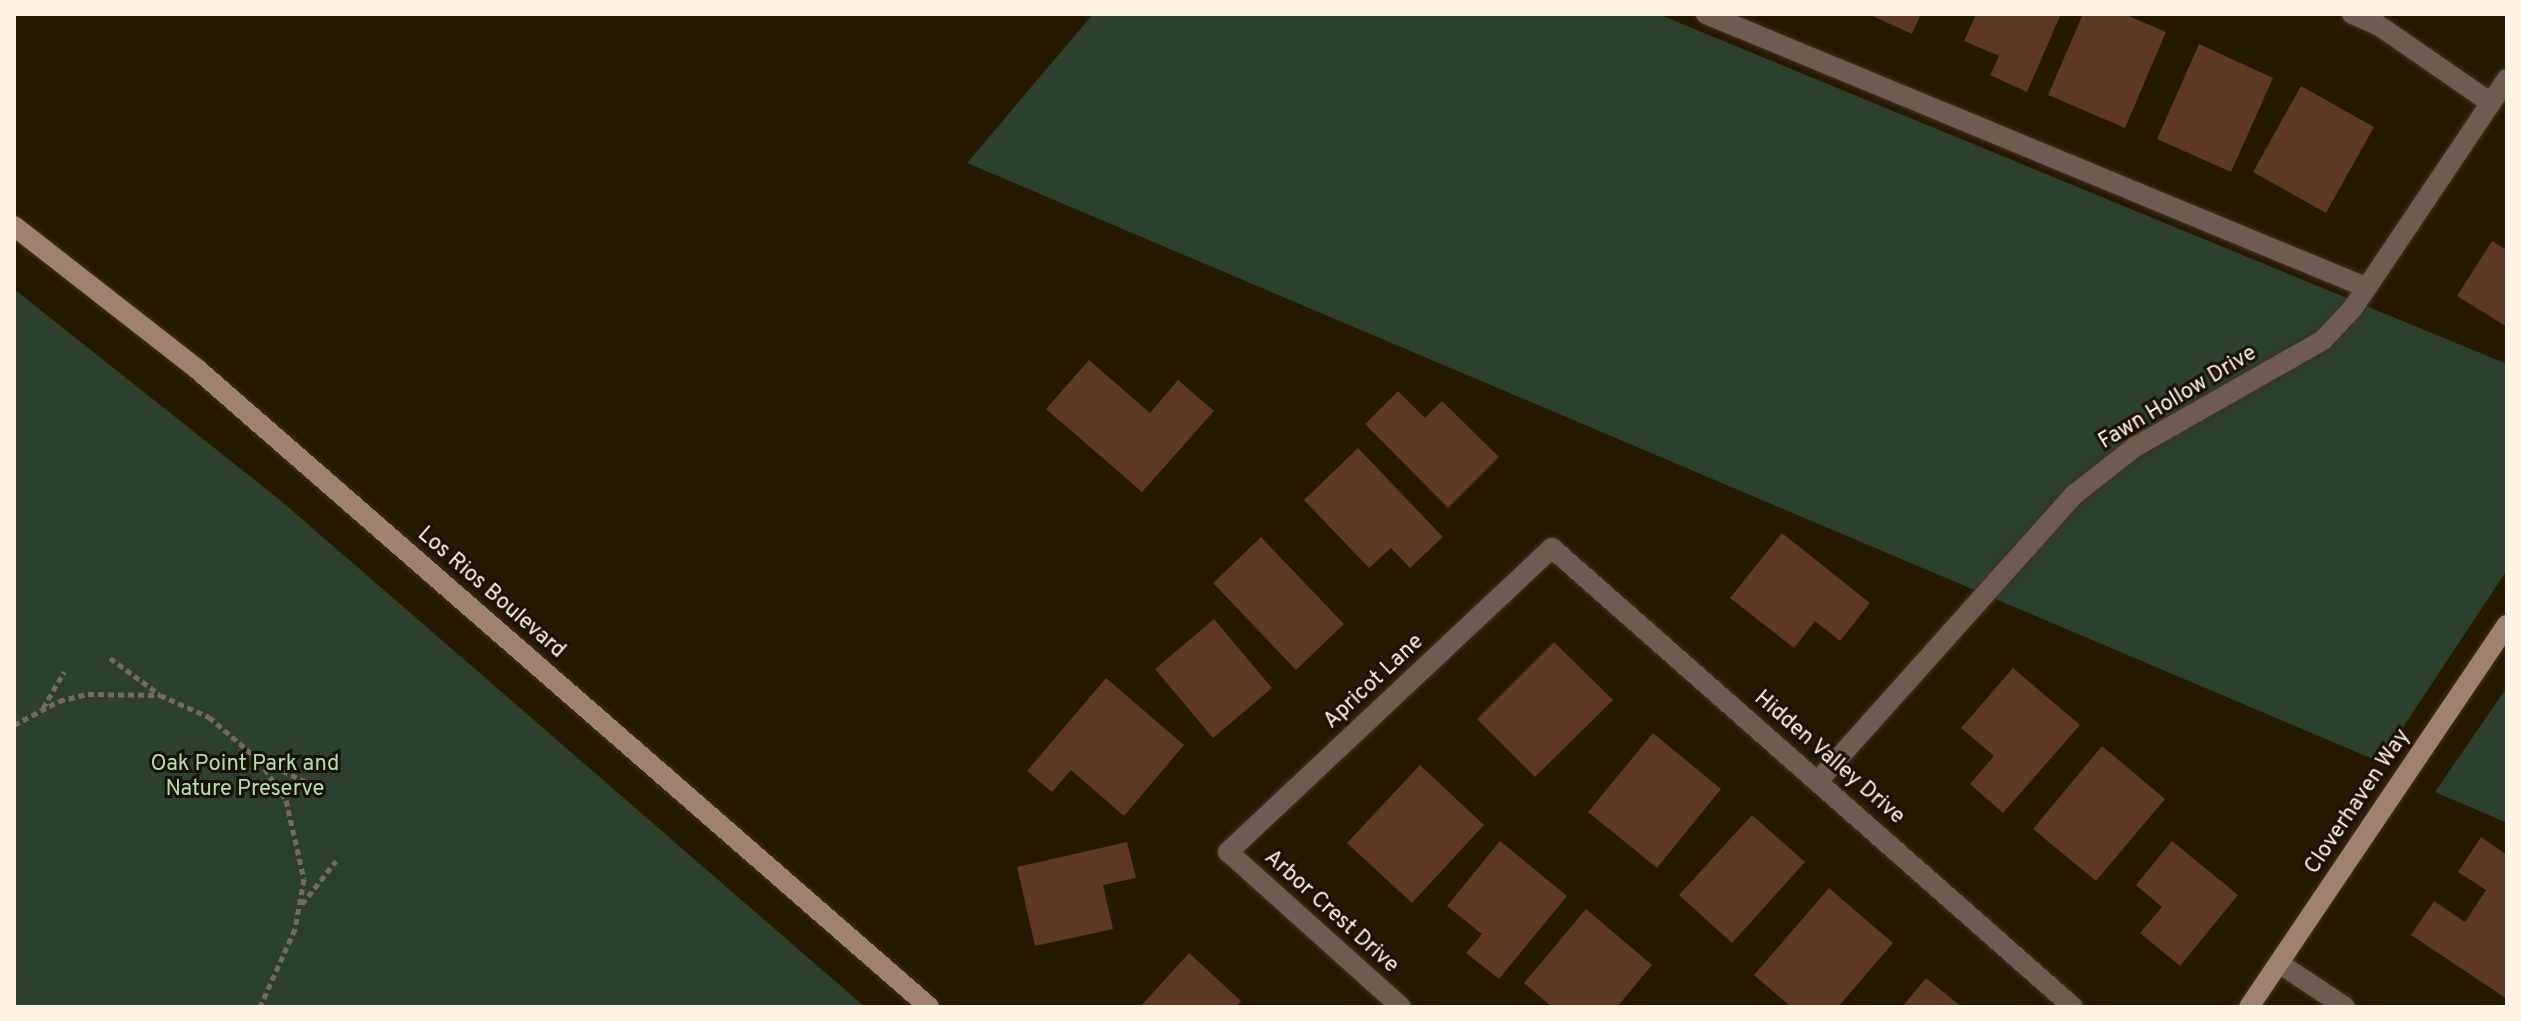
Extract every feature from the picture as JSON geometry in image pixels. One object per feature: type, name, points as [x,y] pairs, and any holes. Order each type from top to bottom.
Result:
[{"type":"street","points":[[1706,14],[2365,287]]},
{"type":"street","points":[[2352,14],[2378,25],[2491,103]]},
{"type":"street","name":"Fawn Hollow Drive","points":[[1819,780],[2075,494],[2135,447],[2323,340],[2353,308],[2507,79]]},
{"type":"street","name":"Los Rios Boulevard","points":[[14,226],[197,369],[929,1007]]},
{"type":"street","name":"Hidden Valley Drive","points":[[1552,548],[1819,780],[2073,1007]]},
{"type":"street","name":"Apricot Lane","points":[[1228,852],[1552,548]]},
{"type":"street","name":"Cloverhaven Way","points":[[2249,1007],[2507,625]]},
{"type":"street","name":"Arbor Crest Drive","points":[[1228,852],[1401,1007]]},
{"type":"street","points":[[2279,963],[2345,1007]]},
{"type":"path","points":[[110,658],[160,695],[209,717],[259,760],[276,780],[295,825],[304,879],[302,904]]},
{"type":"path","points":[[42,709],[64,672]]},
{"type":"path","points":[[14,725],[42,709],[88,694],[125,690],[160,695]]},
{"type":"path","points":[[259,760],[317,787]]},
{"type":"path","points":[[260,1007],[302,904],[336,861]]},
{"type":"green space","points":[[1093,14],[1658,14],[2507,364],[2507,570],[2380,762],[967,163]]},
{"type":"green space","name":"Oak Point Park and Nature Preserve","points":[[14,289],[280,500],[865,1007],[14,1007]]},
{"type":"green space","points":[[2507,687],[2507,823],[2435,792]]},
{"type":"building","points":[[1868,14],[1921,14],[1912,34]]},
{"type":"building","points":[[1976,14],[2061,14],[2027,92],[1990,75],[1999,56],[1964,41]]},
{"type":"building","points":[[2083,14],[2124,14],[2166,32],[2125,128],[2048,95]]},
{"type":"building","points":[[2199,44],[2273,78],[2231,172],[2157,139]]},
{"type":"building","points":[[2301,86],[2374,127],[2326,213],[2253,172]]},
{"type":"building","points":[[2492,241],[2507,250],[2507,327],[2457,296]]},
{"type":"building","points":[[1089,360],[1150,413],[1178,380],[1214,411],[1142,492],[1046,409]]},
{"type":"building","points":[[1398,391],[1425,418],[1442,401],[1499,457],[1448,508],[1365,424]]},
{"type":"building","points":[[1358,448],[1443,537],[1410,568],[1391,548],[1369,568],[1304,500]]},
{"type":"building","points":[[1782,533],[1870,603],[1840,641],[1815,621],[1794,648],[1730,598]]},
{"type":"building","points":[[1261,537],[1344,624],[1296,670],[1213,583]]},
{"type":"building","points":[[1214,619],[1272,688],[1213,738],[1155,669]]},
{"type":"building","points":[[1554,642],[1613,700],[1535,777],[1477,719]]},
{"type":"building","points":[[2013,668],[2080,725],[2003,813],[1970,784],[1994,756],[1961,728]]},
{"type":"building","points":[[1106,678],[1184,745],[1124,816],[1071,770],[1052,792],[1027,771]]},
{"type":"building","points":[[1653,733],[1721,789],[1657,868],[1588,812]]},
{"type":"building","points":[[2102,746],[2165,799],[2096,881],[2033,829]]},
{"type":"building","points":[[1420,765],[1484,825],[1412,903],[1347,843]]},
{"type":"building","points":[[1752,815],[1805,862],[1732,943],[1679,895]]},
{"type":"building","points":[[2481,837],[2507,855],[2507,999],[2411,935],[2434,901],[2465,922],[2486,890],[2458,872]]},
{"type":"building","points":[[1500,841],[1567,896],[1499,979],[1466,953],[1482,934],[1447,906]]},
{"type":"building","points":[[2172,841],[2238,895],[2180,966],[2140,933],[2162,907],[2136,885]]},
{"type":"building","points":[[1127,842],[1136,878],[1103,885],[1113,929],[1035,946],[1017,867]]},
{"type":"building","points":[[1829,888],[1893,943],[1838,1007],[1791,1007],[1754,975]]},
{"type":"building","points":[[1586,909],[1652,965],[1617,1007],[1552,1007],[1524,983]]},
{"type":"building","points":[[1189,953],[1241,1001],[1236,1007],[1140,1007]]},
{"type":"building","points":[[1926,978],[1962,1007],[1902,1007]]}]
